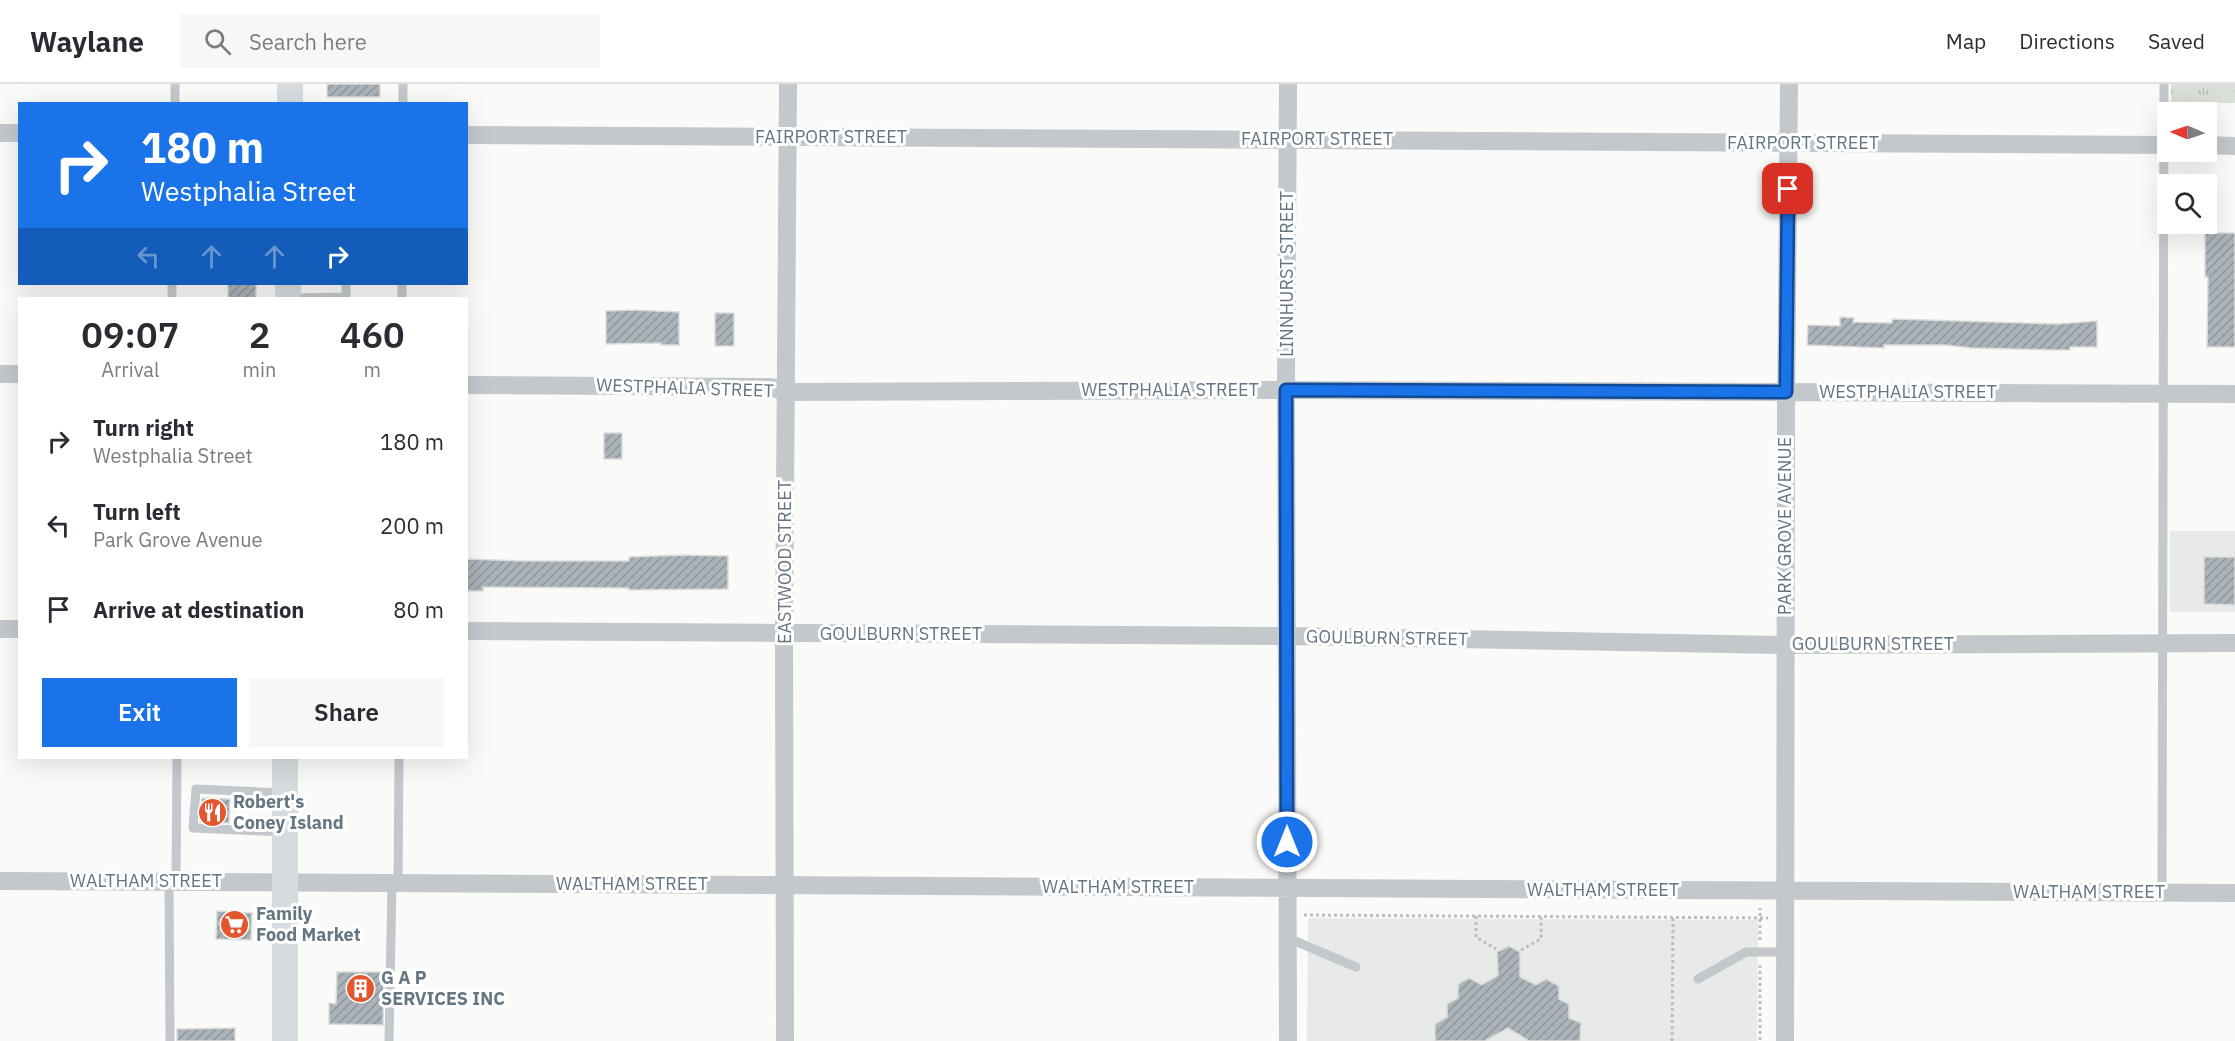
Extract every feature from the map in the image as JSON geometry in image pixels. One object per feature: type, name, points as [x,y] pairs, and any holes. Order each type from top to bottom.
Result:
[{"type":"street","points":[[290,84],[290,102]]},
{"type":"street","name":"EASTWOOD STREET","points":[[785,1041],[784,634],[788,84]]},
{"type":"street","name":"LINNHURST STREET","points":[[1288,84],[1286,390],[1288,1041]]},
{"type":"street","name":"PARK GROVE AVENUE","points":[[1785,1041],[1789,84]]},
{"type":"street","points":[[0,133],[18,133]]},
{"type":"street","name":"FAIRPORT STREET","points":[[468,135],[2157,145]]},
{"type":"street","points":[[2217,145],[2235,146]]},
{"type":"street","points":[[0,374],[18,374]]},
{"type":"street","name":"WESTPHALIA STREET","points":[[468,385],[771,387],[785,392],[1286,390],[2235,394]]},
{"type":"street","points":[[0,629],[18,629]]},
{"type":"street","name":"GOULBURN STREET","points":[[468,632],[1287,636],[1785,645],[2235,643]]},
{"type":"street","points":[[285,759],[285,1041]]},
{"type":"street","name":"WALTHAM STREET","points":[[0,881],[2235,893]]},
{"type":"lane","points":[[175,84],[175,102]]},
{"type":"lane","points":[[403,84],[403,102]]},
{"type":"lane","points":[[2164,84],[2165,102]]},
{"type":"lane","points":[[2162,893],[2166,162]]},
{"type":"lane","points":[[170,1041],[172,881],[177,759]]},
{"type":"lane","points":[[389,1041],[399,759]]},
{"type":"lane","points":[[286,793],[196,789],[193,828],[286,832]]},
{"type":"lane","points":[[1288,938],[1356,967]]},
{"type":"lane","points":[[1698,979],[1746,952],[1785,952]]},
{"type":"path","points":[[1287,912],[1302,915],[1785,918]]},
{"type":"path","points":[[1476,916],[1476,937],[1496,949]]},
{"type":"path","points":[[1521,950],[1541,939],[1541,917]]},
{"type":"path","points":[[1672,1041],[1673,917]]},
{"type":"shaded area","points":[[2170,531],[2235,531],[2235,612],[2170,612]]},
{"type":"shaded area","points":[[1308,918],[1758,920],[1757,1041],[1307,1041]]},
{"type":"green space","points":[[2171,84],[2235,84],[2235,103],[2171,102]]},
{"type":"building","points":[[327,84],[380,84],[380,97],[327,97]]},
{"type":"building","points":[[2235,233],[2235,347],[2207,347],[2208,277],[2205,277],[2205,234]]},
{"type":"building","points":[[228,285],[256,285],[256,297],[228,297]]},
{"type":"building","points":[[606,311],[679,312],[679,345],[606,344]]},
{"type":"building","points":[[715,313],[734,313],[734,346],[715,346]]},
{"type":"building","points":[[1840,317],[1854,318],[1853,322],[1892,323],[1892,319],[2056,324],[2097,321],[2097,347],[2052,350],[1945,345],[1884,345],[1884,348],[1807,345],[1808,325],[1840,326]]},
{"type":"building","points":[[604,433],[622,433],[622,459],[604,459]]},
{"type":"building","points":[[728,556],[728,589],[629,590],[629,588],[483,587],[483,591],[468,591],[468,559],[629,561],[629,557]]},
{"type":"building","points":[[2204,557],[2235,557],[2235,605],[2204,604]]},
{"type":"building","points":[[202,798],[230,799],[229,823],[200,822]]},
{"type":"building","points":[[217,911],[252,913],[251,940],[216,939]]},
{"type":"building","points":[[1509,946],[1520,952],[1520,977],[1536,985],[1546,979],[1559,986],[1559,999],[1569,1004],[1569,1018],[1581,1023],[1580,1041],[1529,1041],[1508,1028],[1485,1041],[1435,1041],[1435,1024],[1447,1017],[1447,1004],[1458,998],[1458,984],[1469,978],[1482,985],[1498,975],[1497,952]]},
{"type":"building","name":"G A P SERVICES INC","points":[[337,972],[384,972],[383,1025],[329,1024],[329,1003],[336,1004]]},
{"type":"building","points":[[235,1028],[235,1041],[177,1041],[177,1029]]},
{"type":"place","name":"Robert's Coney Island","points":[[212,812]]},
{"type":"place","name":"Family Food Market","points":[[235,924]]},
{"type":"place","name":"G A P SERVICES INC","points":[[360,988]]},
{"type":"route","points":[[1287,842],[1286,390],[1786,392],[1788,189]]}]
